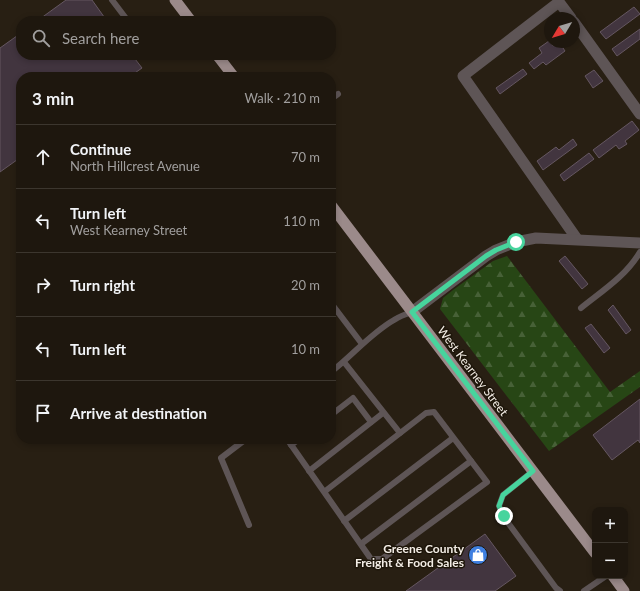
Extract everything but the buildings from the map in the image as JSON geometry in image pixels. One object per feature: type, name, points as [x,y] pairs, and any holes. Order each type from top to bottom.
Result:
[{"type":"main road","points":[[175,0],[185,16]]},
{"type":"main road","points":[[221,60],[230,72]]},
{"type":"main road","name":"West Kearney Street","points":[[336,212],[592,549]]},
{"type":"main road","points":[[615,579],[624,591]]},
{"type":"street","points":[[546,12],[559,2],[566,12]]},
{"type":"street","points":[[544,14],[463,76],[577,240]]},
{"type":"street","points":[[580,30],[640,114]]},
{"type":"street","points":[[412,312],[482,259],[506,246],[536,238],[640,243]]},
{"type":"lane","points":[[112,0],[124,16]]},
{"type":"lane","points":[[581,308],[625,271],[635,261],[640,252]]},
{"type":"lane","points":[[336,310],[362,344]]},
{"type":"lane","points":[[336,368],[362,344],[394,320],[412,312]]},
{"type":"lane","points":[[344,362],[400,433]]},
{"type":"lane","points":[[336,411],[353,398],[371,422]]},
{"type":"lane","points":[[291,445],[371,559],[382,559],[487,482],[434,412],[426,413],[324,492]]},
{"type":"lane","points":[[309,471],[383,413]]},
{"type":"lane","points":[[344,521],[453,438]]},
{"type":"lane","points":[[239,444],[221,458],[250,525]]},
{"type":"lane","points":[[361,544],[471,461]]},
{"type":"lane","points":[[533,471],[503,495],[499,506],[504,516],[556,588],[560,591]]},
{"type":"lane","points":[[584,591],[602,579]]},
{"type":"green space","points":[[507,256],[610,392],[640,371],[640,387],[549,451],[440,309],[443,298],[453,290],[493,261]]},
{"type":"place","name":"Greene County Freight & Food Sales","points":[[478,555]]},
{"type":"route","points":[[504,516],[499,506],[503,495],[533,471],[412,312],[486,256],[496,250],[516,242]]}]
